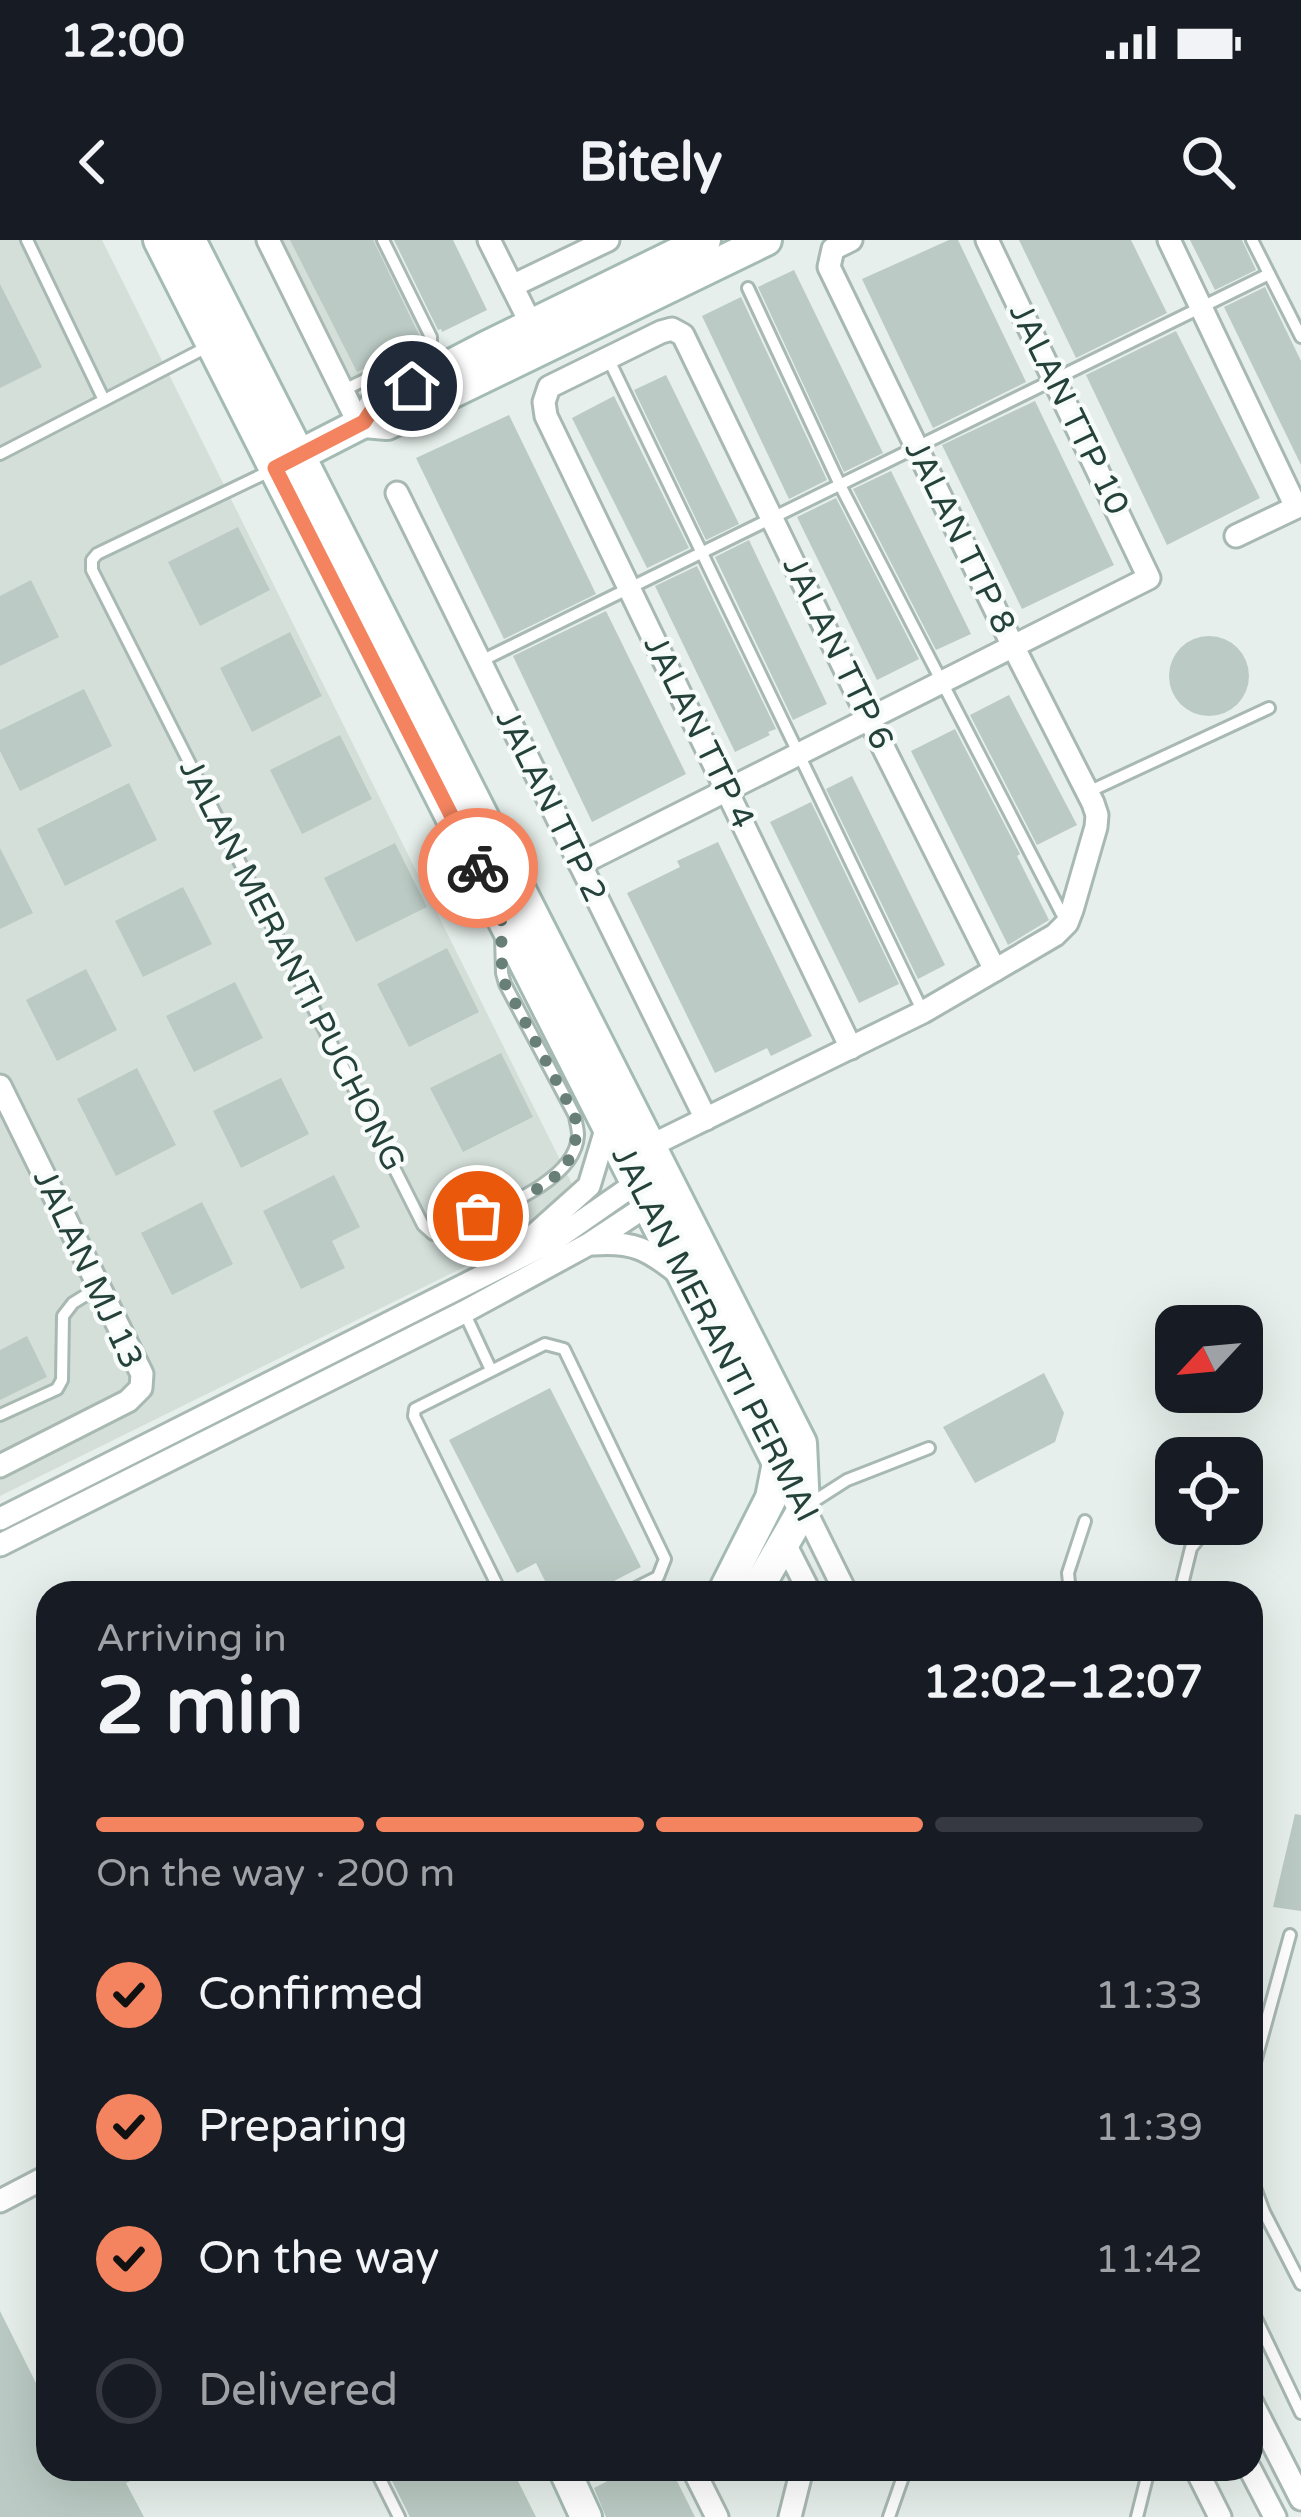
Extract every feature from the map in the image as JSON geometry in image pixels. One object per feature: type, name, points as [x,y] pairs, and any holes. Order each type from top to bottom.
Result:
[{"type":"street","name":"JALAN MERANTI PERMAI","points":[[159,240],[212,345],[287,462],[501,913],[608,1123],[649,1174],[688,1282],[840,1581]]},
{"type":"street","points":[[190,240],[287,462],[649,1174],[801,1443],[804,1508],[765,1581]]},
{"type":"street","points":[[268,240],[362,423]]},
{"type":"street","points":[[489,240],[537,338]]},
{"type":"street","points":[[512,286],[608,240]]},
{"type":"street","points":[[537,338],[704,240]]},
{"type":"street","points":[[287,462],[362,423],[376,404],[766,240]]},
{"type":"street","name":"JALAN TTP 8","points":[[851,240],[833,249],[829,266],[1097,815],[1066,922]]},
{"type":"street","name":"JALAN TTP 10","points":[[987,240],[1149,578],[1013,646]]},
{"type":"street","points":[[1168,240],[1299,506],[1235,536]]},
{"type":"street","name":"JALAN TTP 6","points":[[608,358],[661,332],[672,329],[683,334],[995,970]]},
{"type":"street","name":"JALAN TTP 4","points":[[608,358],[550,387],[544,402],[546,416],[851,1048]]},
{"type":"street","name":"JALAN TTP 2","points":[[397,493],[706,1119]]},
{"type":"street","points":[[580,864],[1013,646]]},
{"type":"street","points":[[0,1545],[464,1312],[589,1244],[649,1174],[706,1119],[922,1012],[1055,935],[1066,922]]},
{"type":"street","name":"JALAN MJ 13","points":[[0,1086],[7,1118],[142,1373],[141,1388],[128,1401],[0,1466]]},
{"type":"street","points":[[495,1269],[589,1186],[608,1123]]},
{"type":"street","points":[[0,1519],[556,1239],[649,1174]]},
{"type":"street","points":[[589,1244],[632,1244],[652,1252],[688,1282]]},
{"type":"street","points":[[729,1581],[771,1498],[778,1462]]},
{"type":"street","name":"JALAN MERANTI PERMAI","points":[[784,1542],[804,1581]]},
{"type":"street","points":[[0,2201],[36,2182]]},
{"type":"street","points":[[1263,2425],[1301,2499]]},
{"type":"street","points":[[575,2481],[586,2517]]},
{"type":"street","points":[[699,2481],[717,2517]]},
{"type":"street","points":[[790,2517],[799,2481]]},
{"type":"street","points":[[1202,2481],[1220,2517]]},
{"type":"street","points":[[1256,2481],[1275,2517]]},
{"type":"lane","points":[[27,240],[104,400]]},
{"type":"lane","points":[[342,391],[431,344],[383,240]]},
{"type":"lane","points":[[1252,240],[1301,337]]},
{"type":"lane","points":[[479,662],[1269,274]]},
{"type":"lane","points":[[748,289],[840,484],[1066,922]]},
{"type":"lane","points":[[0,454],[212,345]]},
{"type":"lane","points":[[608,358],[922,1012]]},
{"type":"lane","name":"JALAN MERANTI PUCHONG","points":[[287,462],[97,554],[92,570],[423,1225],[433,1234],[446,1232],[554,1178],[573,1154],[578,1137],[575,1116],[505,984],[501,913]]},
{"type":"lane","points":[[1088,792],[1269,708]]},
{"type":"lane","points":[[0,1415],[57,1388],[62,1380],[63,1316],[100,1287]]},
{"type":"lane","points":[[464,1312],[491,1370]]},
{"type":"lane","points":[[495,1581],[414,1416],[415,1409],[545,1344],[564,1349],[664,1559],[658,1577],[650,1581]]},
{"type":"lane","points":[[804,1508],[848,1480],[929,1448]]},
{"type":"lane","points":[[1069,1581],[1085,1521]]},
{"type":"lane","points":[[1183,1581],[1193,1545]]},
{"type":"lane","points":[[1263,2033],[1290,1935]]},
{"type":"lane","points":[[1263,2209],[1301,2284]]},
{"type":"lane","points":[[1263,2333],[1301,2413]]},
{"type":"lane","points":[[381,2481],[399,2517]]},
{"type":"lane","points":[[889,2517],[902,2481]]},
{"type":"lane","points":[[1137,2517],[1145,2481]]},
{"type":"shaded area","points":[[0,240],[102,240],[584,1208],[0,1496]]},
{"type":"shaded area","points":[[277,240],[379,240],[426,336],[423,345],[347,381]]},
{"type":"building","points":[[290,240],[373,240],[421,339],[357,372]]},
{"type":"building","points":[[394,240],[453,240],[487,310],[438,330]]},
{"type":"building","points":[[958,240],[1026,382],[933,428],[862,279]]},
{"type":"building","points":[[1019,240],[1131,240],[1167,313],[1076,358]]},
{"type":"building","points":[[1190,240],[1242,240],[1256,270],[1215,290]]},
{"type":"building","points":[[794,270],[883,453],[844,472],[758,287]]},
{"type":"building","points":[[0,284],[42,367],[0,388]]},
{"type":"building","points":[[1265,287],[1301,361],[1301,465],[1224,307]]},
{"type":"building","points":[[741,297],[827,480],[789,499],[702,316]]},
{"type":"building","points":[[1176,331],[1260,498],[1167,545],[1086,375]]},
{"type":"building","points":[[666,375],[739,524],[706,540],[634,390]]},
{"type":"building","points":[[614,396],[689,548],[647,568],[572,418]]},
{"type":"building","points":[[1035,401],[1114,565],[1022,609],[942,445]]},
{"type":"building","points":[[509,415],[596,594],[504,639],[416,458]]},
{"type":"building","points":[[891,471],[971,634],[936,650],[853,489]]},
{"type":"building","points":[[836,498],[919,659],[877,680],[797,517]]},
{"type":"building","points":[[238,527],[270,590],[200,626],[168,562]]},
{"type":"building","points":[[749,540],[827,704],[793,720],[715,557]]},
{"type":"building","points":[[697,566],[776,729],[735,752],[655,586]]},
{"type":"building","points":[[31,580],[59,637],[0,666],[0,596]]},
{"type":"building","points":[[606,611],[686,774],[592,822],[513,656]]},
{"type":"building","points":[[290,632],[322,696],[252,732],[220,668]]},
{"type":"building","points":[[1209,636],[1237,648],[1249,676],[1237,704],[1209,716],[1181,704],[1169,676],[1181,648]]},
{"type":"building","points":[[84,689],[112,746],[20,791],[0,751],[0,730]]},
{"type":"building","points":[[1009,695],[1077,825],[1037,845],[970,715]]},
{"type":"building","points":[[955,729],[1049,920],[1008,945],[911,751]]},
{"type":"building","points":[[340,735],[372,799],[302,834],[270,770]]},
{"type":"building","points":[[852,776],[945,965],[918,979],[826,789]]},
{"type":"building","points":[[129,783],[157,840],[65,886],[37,829]]},
{"type":"building","points":[[811,802],[899,984],[859,1003],[770,822]]},
{"type":"building","points":[[718,842],[812,1036],[771,1056],[767,1048],[715,1073],[627,893]]},
{"type":"building","points":[[395,843],[427,907],[356,942],[324,878]]},
{"type":"building","points":[[0,848],[33,913],[0,929]]},
{"type":"building","points":[[183,887],[212,944],[143,977],[115,921]]},
{"type":"building","points":[[447,948],[479,1012],[409,1047],[377,984]]},
{"type":"building","points":[[86,969],[117,1030],[57,1061],[26,1000]]},
{"type":"building","points":[[235,982],[263,1038],[194,1072],[166,1016]]},
{"type":"building","points":[[501,1053],[533,1117],[463,1152],[430,1088]]},
{"type":"building","points":[[137,1068],[176,1145],[116,1176],[77,1099]]},
{"type":"building","points":[[281,1078],[309,1134],[241,1168],[213,1111]]},
{"type":"building","points":[[334,1175],[360,1227],[332,1241],[345,1268],[301,1289],[263,1211]]},
{"type":"building","points":[[202,1202],[233,1264],[172,1295],[141,1233]]},
{"type":"building","points":[[27,1336],[47,1377],[0,1400],[0,1350]]},
{"type":"building","points":[[1044,1373],[1064,1413],[1055,1442],[975,1483],[943,1427]]},
{"type":"building","points":[[550,1388],[641,1567],[614,1581],[545,1581],[536,1563],[517,1573],[449,1440]]},
{"type":"building","points":[[1295,1814],[1301,1815],[1301,1911],[1273,1907]]},
{"type":"building","points":[[0,2311],[36,2383],[36,2481],[130,2481],[126,2483],[144,2517],[0,2517]]},
{"type":"building","points":[[392,2481],[518,2481],[536,2517],[410,2517]]},
{"type":"building","points":[[608,2481],[677,2481],[695,2517],[606,2517],[594,2488]]},
{"type":"way so far","points":[[478,868],[501,913],[505,984],[575,1116],[578,1137],[573,1154],[554,1178],[478,1216]]},
{"type":"route","points":[[412,386],[376,404],[364,422],[275,468],[478,868]]}]
